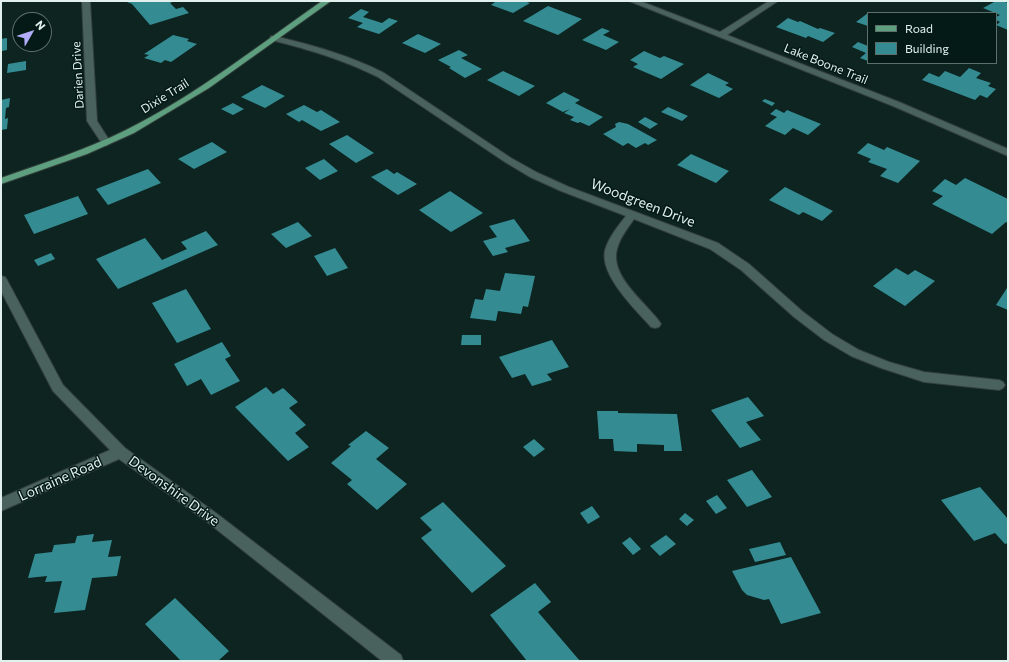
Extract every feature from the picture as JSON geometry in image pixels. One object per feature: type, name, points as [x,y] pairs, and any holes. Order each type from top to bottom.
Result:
[{"type":"main road","name":"Dixie Trail","points":[[1,182],[106,143],[155,117],[327,1]]},
{"type":"street","name":"Darien Drive","points":[[86,1],[92,121],[106,143]]},
{"type":"street","name":"Lake Boone Trail","points":[[633,1],[896,104],[1008,153]]},
{"type":"street","points":[[722,35],[774,1]]},
{"type":"street","name":"Woodgreen Drive","points":[[274,38],[334,55],[365,66],[381,75],[508,160],[534,175],[565,189],[714,246],[746,267],[798,314],[828,337],[855,352],[885,365],[924,377],[999,385]]},
{"type":"street","points":[[632,214],[614,243],[610,255],[612,269],[626,290],[655,324]]},
{"type":"street","name":"Devonshire Drive","points":[[1,280],[58,388],[120,452],[211,518],[395,661]]},
{"type":"street","name":"Lorraine Road","points":[[1,505],[120,452]]},
{"type":"building","points":[[175,1],[170,3],[176,9],[183,7],[189,13],[150,25],[132,4],[127,2]]},
{"type":"building","points":[[493,1],[523,1],[530,3],[513,13],[491,5],[495,2]]},
{"type":"building","points":[[996,1],[1008,3],[1008,30],[997,25],[1000,22],[997,20],[997,16],[1000,15],[997,14],[997,12],[983,8]]},
{"type":"building","points":[[548,6],[582,19],[558,35],[523,21]]},
{"type":"building","points":[[361,9],[369,12],[363,17],[382,23],[389,18],[398,21],[379,34],[357,27],[363,23],[348,18]]},
{"type":"building","points":[[867,14],[867,26],[856,22]]},
{"type":"building","points":[[788,18],[798,22],[800,21],[818,29],[820,28],[835,33],[823,42],[808,36],[806,38],[776,27]]},
{"type":"building","points":[[602,28],[610,31],[603,35],[619,42],[606,50],[582,40]]},
{"type":"building","points":[[418,34],[441,44],[425,53],[402,43]]},
{"type":"building","points":[[173,35],[189,39],[187,41],[197,44],[171,62],[165,60],[161,63],[144,58],[149,55],[144,54]]},
{"type":"building","points":[[7,38],[7,50],[2,51],[1,54],[1,39]]},
{"type":"building","points":[[858,42],[867,46],[867,61],[860,58],[866,53],[852,47]]},
{"type":"building","points":[[459,50],[468,55],[461,58],[482,69],[465,78],[449,68],[451,67],[438,60]]},
{"type":"building","points":[[644,51],[660,58],[664,56],[684,64],[661,79],[633,67],[638,64],[630,60]]},
{"type":"building","points":[[26,61],[26,70],[7,73],[8,64]]},
{"type":"building","points":[[969,68],[981,73],[976,78],[991,83],[988,86],[996,89],[987,98],[980,95],[975,100],[922,80],[929,73],[939,77],[945,71],[960,77]]},
{"type":"building","points":[[503,71],[535,86],[519,96],[487,80]]},
{"type":"building","points":[[708,73],[729,83],[725,85],[733,89],[719,98],[690,85]]},
{"type":"building","points":[[262,85],[285,96],[265,108],[241,97]]},
{"type":"building","points":[[564,92],[580,100],[575,103],[603,117],[589,126],[570,120],[574,117],[564,113],[570,109],[563,112],[546,103]]},
{"type":"building","points":[[10,98],[9,107],[6,108],[5,119],[8,118],[7,129],[1,130],[1,100]]},
{"type":"building","points":[[765,99],[775,103],[772,106],[762,101]]},
{"type":"building","points":[[233,103],[244,109],[233,115],[221,109]]},
{"type":"building","points":[[304,105],[317,112],[321,110],[340,122],[321,131],[302,120],[299,122],[286,114]]},
{"type":"building","points":[[668,107],[688,116],[682,121],[661,112]]},
{"type":"building","points":[[776,109],[784,113],[787,110],[821,124],[808,135],[793,128],[785,135],[765,126],[777,117],[770,114]]},
{"type":"building","points":[[645,117],[658,124],[650,129],[638,122]]},
{"type":"building","points":[[619,122],[628,124],[657,140],[648,145],[645,143],[636,148],[628,143],[623,146],[603,134],[616,127],[615,124]]},
{"type":"building","points":[[347,135],[374,153],[356,163],[329,144]]},
{"type":"building","points":[[212,142],[227,152],[194,169],[178,159]]},
{"type":"building","points":[[868,143],[884,150],[887,147],[920,161],[898,183],[880,176],[887,169],[868,162],[871,159],[857,153]]},
{"type":"building","points":[[691,154],[729,171],[716,183],[677,165]]},
{"type":"building","points":[[324,159],[338,171],[320,180],[305,168]]},
{"type":"building","points":[[148,169],[161,183],[108,205],[96,189]]},
{"type":"building","points":[[387,169],[394,174],[397,172],[417,184],[398,195],[371,177]]},
{"type":"building","points":[[965,178],[1008,199],[1008,223],[1006,222],[992,234],[932,204],[943,196],[932,191],[945,179],[956,185]]},
{"type":"building","points":[[785,187],[833,211],[822,221],[803,212],[799,215],[769,200]]},
{"type":"building","points":[[450,191],[483,213],[451,232],[419,210]]},
{"type":"building","points":[[78,196],[88,214],[34,234],[24,215]]},
{"type":"building","points":[[514,219],[530,241],[505,248],[508,252],[493,256],[483,241],[497,237],[489,226]]},
{"type":"building","points":[[298,222],[312,236],[286,248],[271,234]]},
{"type":"building","points":[[206,231],[218,245],[118,289],[96,259],[145,238],[162,260],[187,249],[181,242]]},
{"type":"building","points":[[335,248],[348,268],[327,276],[314,256]]},
{"type":"building","points":[[51,253],[55,259],[38,266],[34,260]]},
{"type":"building","points":[[896,268],[908,275],[915,270],[935,281],[905,306],[873,286]]},
{"type":"building","points":[[505,273],[535,276],[528,307],[523,306],[521,314],[498,311],[496,321],[470,318],[475,299],[483,300],[486,289],[500,291]]},
{"type":"building","points":[[1007,288],[1008,289],[1008,310],[996,305]]},
{"type":"building","points":[[186,289],[211,329],[177,343],[152,303]]},
{"type":"building","points":[[462,335],[481,335],[481,345],[461,345]]},
{"type":"building","points":[[552,340],[569,367],[547,374],[552,380],[532,386],[525,374],[512,378],[499,357]]},
{"type":"building","points":[[222,342],[231,356],[225,359],[240,381],[211,395],[201,379],[187,386],[174,364]]},
{"type":"building","points":[[266,387],[273,394],[283,388],[298,402],[289,408],[306,425],[295,433],[309,447],[288,461],[235,407]]},
{"type":"building","points":[[748,397],[764,416],[746,422],[761,440],[740,448],[711,410]]},
{"type":"building","points":[[597,411],[618,411],[618,413],[677,414],[682,451],[664,451],[664,445],[637,444],[637,452],[614,451],[613,439],[599,439]]},
{"type":"building","points":[[366,431],[389,448],[376,459],[407,484],[377,510],[347,484],[352,480],[331,463],[351,446],[348,445]]},
{"type":"building","points":[[534,439],[545,449],[534,457],[523,447]]},
{"type":"building","points":[[752,470],[772,497],[747,507],[727,480]]},
{"type":"building","points":[[980,487],[1008,519],[1008,543],[1005,544],[995,533],[974,541],[941,500]]},
{"type":"building","points":[[717,495],[727,508],[716,514],[706,501]]},
{"type":"building","points":[[443,502],[506,566],[472,593],[421,538],[432,530],[420,518]]},
{"type":"building","points":[[592,506],[600,517],[588,524],[580,513]]},
{"type":"building","points":[[685,513],[694,520],[687,526],[679,519]]},
{"type":"building","points":[[94,534],[92,542],[112,540],[108,557],[121,556],[117,576],[92,578],[85,610],[54,613],[62,581],[45,582],[47,576],[28,578],[35,554],[52,552],[54,545],[75,543],[77,536]]},
{"type":"building","points":[[666,535],[676,544],[660,556],[650,546]]},
{"type":"building","points":[[630,537],[641,549],[633,555],[622,543]]},
{"type":"building","points":[[780,542],[786,555],[755,562],[749,549]]},
{"type":"building","points":[[791,557],[821,613],[781,624],[769,599],[764,600],[747,595],[742,590],[732,571]]},
{"type":"building","points":[[535,583],[551,602],[538,612],[580,661],[527,661],[490,615]]},
{"type":"building","points":[[175,598],[229,651],[218,661],[181,661],[145,624]]}]
